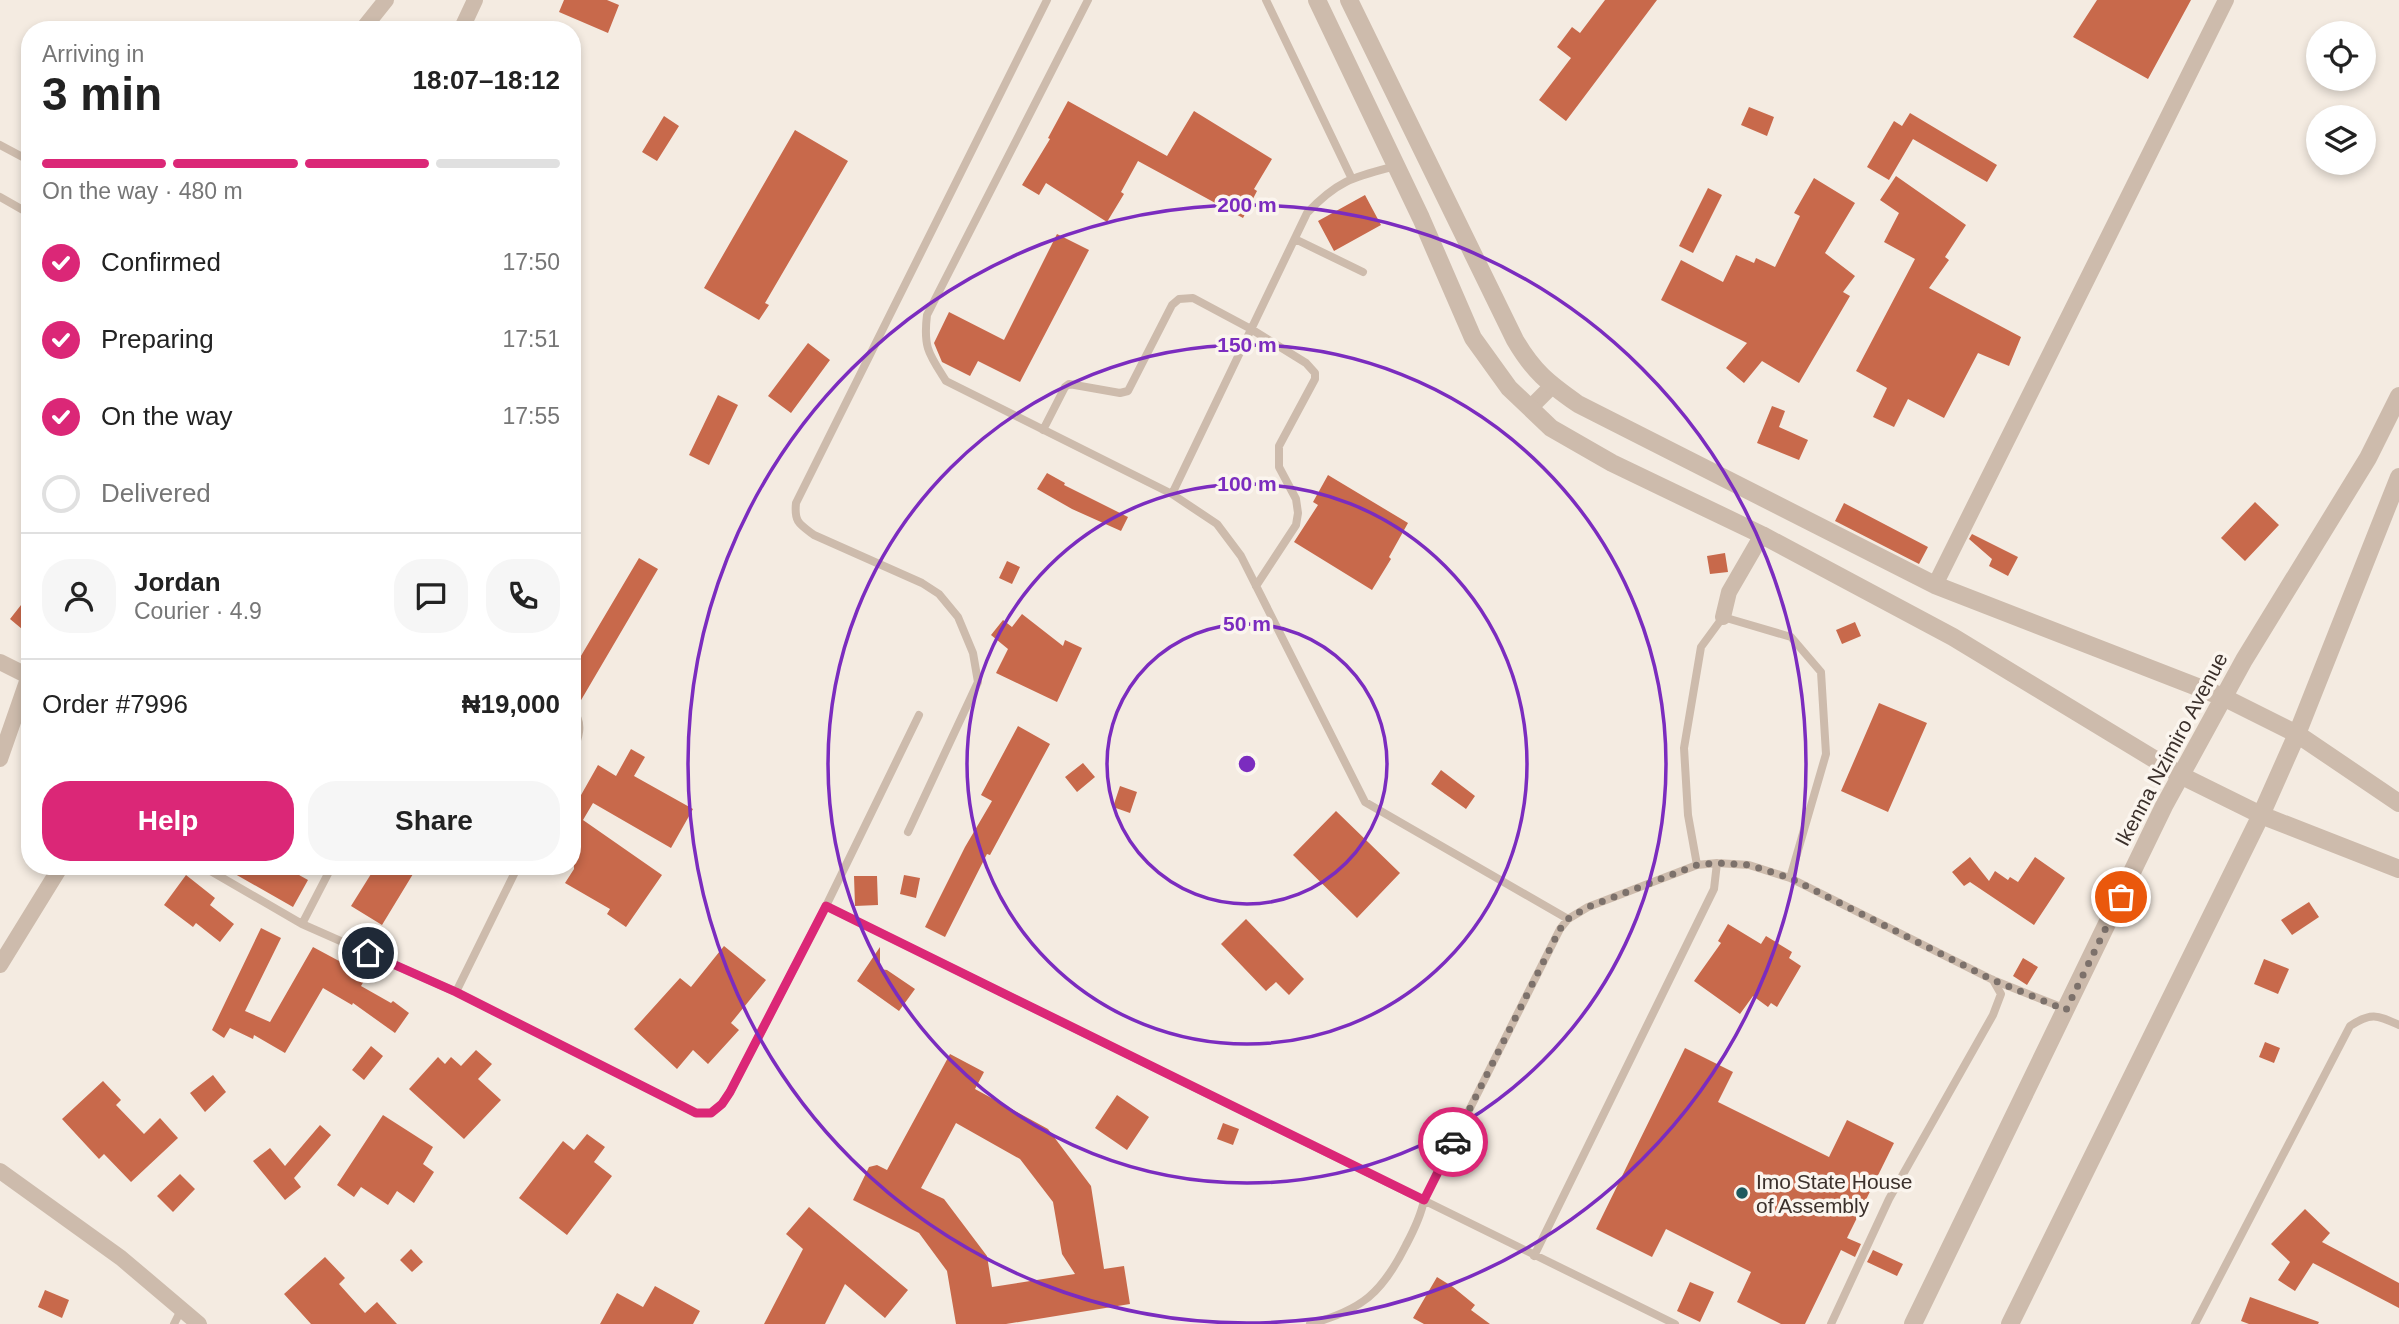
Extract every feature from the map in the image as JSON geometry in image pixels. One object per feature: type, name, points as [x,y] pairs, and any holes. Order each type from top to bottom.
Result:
[{"type":"street","points":[[369,21],[386,0]]},
{"type":"street","points":[[465,21],[475,0]]},
{"type":"street","points":[[1317,0],[1474,338],[1509,388],[1551,428],[1612,463],[1762,535],[1953,637],[2182,776],[2261,815],[2399,869]]},
{"type":"street","points":[[1349,0],[1515,340],[1530,366],[1552,386],[1578,404],[1935,585],[2223,697],[2297,734],[2399,803]]},
{"type":"street","points":[[1935,585],[2226,0]]},
{"type":"street","points":[[1530,408],[1552,386]]},
{"type":"street","name":"Ikenna Nzimiro Avenue","points":[[1913,1324],[2164,806],[2223,697],[2368,458],[2399,396]]},
{"type":"street","points":[[2010,1324],[2261,815],[2297,734],[2399,477]]},
{"type":"street","points":[[1723,617],[1729,592],[1762,535]]},
{"type":"street","points":[[0,662],[21,672]]},
{"type":"street","points":[[0,759],[21,699]]},
{"type":"street","points":[[0,965],[55,875]]},
{"type":"street","points":[[0,1171],[121,1258],[199,1324]]},
{"type":"lane","points":[[908,832],[978,682],[973,653],[958,617],[939,594],[922,583],[814,534],[800,524],[795,516],[796,503],[1047,0]]},
{"type":"lane","points":[[1088,0],[927,315],[924,338],[930,356],[946,381],[1172,494],[1217,524],[1241,556],[1365,802],[1568,919]]},
{"type":"lane","points":[[1266,0],[1351,177]]},
{"type":"lane","points":[[0,145],[21,156]]},
{"type":"lane","points":[[1172,494],[1307,213],[1320,199],[1351,177],[1396,166]]},
{"type":"lane","points":[[0,197],[21,209]]},
{"type":"lane","points":[[1295,240],[1363,272]]},
{"type":"lane","points":[[1044,430],[1069,384],[1120,393],[1128,391],[1172,305],[1179,299],[1193,298],[1306,363],[1315,373],[1315,379],[1279,446],[1279,467],[1296,499],[1296,525],[1256,586]]},
{"type":"lane","points":[[1697,865],[1688,815],[1684,748],[1701,647],[1723,617],[1791,637],[1821,672],[1826,754],[1790,878]]},
{"type":"lane","points":[[218,875],[302,924],[456,992],[696,1113],[711,1113],[722,1104],[730,1092],[826,906],[919,715]]},
{"type":"lane","points":[[1534,1256],[1714,889],[1717,863]]},
{"type":"lane","points":[[1310,1324],[1340,1315],[1369,1298],[1391,1275],[1421,1214],[1424,1200],[1560,929],[1568,919],[1588,907],[1697,865],[1749,865],[1790,878],[1993,980],[2066,1010]]},
{"type":"lane","points":[[302,924],[327,875]]},
{"type":"lane","points":[[456,992],[514,875]]},
{"type":"lane","points":[[826,906],[1675,1324]]},
{"type":"lane","points":[[1830,1324],[1889,1199],[1993,1015],[2001,994],[1993,980]]},
{"type":"lane","points":[[2195,1324],[2350,1026],[2365,1016],[2379,1016],[2399,1025]]},
{"type":"lane","points":[[174,1324],[183,1308]]},
{"type":"building","points":[[564,0],[607,0],[619,5],[608,33],[559,12]]},
{"type":"building","points":[[1605,0],[1657,0],[1566,121],[1539,100],[1571,58],[1557,47],[1572,27],[1580,33]]},
{"type":"building","points":[[2097,0],[2191,0],[2148,79],[2073,37]]},
{"type":"building","points":[[1068,101],[1167,156],[1194,111],[1272,159],[1254,189],[1257,191],[1243,218],[1138,161],[1121,192],[1124,194],[1107,222],[1046,183],[1039,195],[1022,185],[1050,139],[1048,138]]},
{"type":"building","points":[[1749,107],[1774,117],[1767,136],[1741,125]]},
{"type":"building","points":[[1910,113],[1997,165],[1987,182],[1913,139],[1889,180],[1867,167],[1894,121],[1902,126]]},
{"type":"building","points":[[664,116],[679,126],[657,161],[642,152]]},
{"type":"building","points":[[795,130],[848,161],[765,303],[769,305],[759,320],[704,288]]},
{"type":"building","points":[[1896,176],[1966,225],[1945,257],[1949,260],[1929,288],[2021,337],[2009,366],[1978,353],[1944,418],[1908,399],[1894,427],[1873,417],[1887,388],[1856,371],[1915,259],[1884,242],[1899,213],[1880,200]]},
{"type":"building","points":[[1814,178],[1855,203],[1825,253],[1855,276],[1843,292],[1850,296],[1799,383],[1762,361],[1744,383],[1726,368],[1747,343],[1661,300],[1681,260],[1723,282],[1736,255],[1754,263],[1756,258],[1775,267],[1800,216],[1794,213]]},
{"type":"building","points":[[1708,188],[1722,195],[1693,253],[1679,246]]},
{"type":"building","points":[[1365,195],[1381,225],[1334,251],[1318,221]]},
{"type":"building","points":[[1057,234],[1089,250],[1020,382],[978,361],[970,376],[942,362],[934,343],[949,312],[1004,340]]},
{"type":"building","points":[[808,343],[830,360],[791,413],[768,396]]},
{"type":"building","points":[[718,395],[738,405],[709,465],[689,455]]},
{"type":"building","points":[[1772,406],[1785,411],[1779,427],[1808,440],[1799,460],[1757,443]]},
{"type":"building","points":[[1047,473],[1065,483],[1064,485],[1128,517],[1121,531],[1072,509],[1037,489]]},
{"type":"building","points":[[1328,475],[1408,523],[1372,590],[1294,542],[1318,505],[1313,502]]},
{"type":"building","points":[[2255,502],[2279,525],[2245,561],[2221,538]]},
{"type":"building","points":[[1844,503],[1928,547],[1919,564],[1835,521]]},
{"type":"building","points":[[1972,534],[2018,557],[2008,576],[1989,566],[1992,559],[1969,539]]},
{"type":"building","points":[[1725,553],[1728,572],[1710,574],[1707,556]]},
{"type":"building","points":[[639,558],[658,569],[581,700],[581,656]]},
{"type":"building","points":[[1007,561],[1020,567],[1012,584],[999,578]]},
{"type":"building","points":[[21,605],[21,628],[10,619]]},
{"type":"building","points":[[1022,614],[1063,646],[1065,640],[1082,648],[1057,702],[996,673],[1008,649],[991,635],[1003,620],[1012,627]]},
{"type":"building","points":[[1855,622],[1861,636],[1842,644],[1836,630]]},
{"type":"building","points":[[1879,703],[1927,723],[1888,812],[1841,791]]},
{"type":"building","points":[[1018,726],[1050,744],[990,855],[987,854],[945,937],[925,927],[965,847],[992,801],[981,795]]},
{"type":"building","points":[[631,749],[645,757],[634,776],[693,809],[671,848],[593,803],[583,820],[662,875],[626,927],[607,914],[610,909],[565,883],[570,875],[581,875],[581,795],[598,765],[616,776]]},
{"type":"building","points":[[1083,763],[1095,777],[1077,792],[1065,777]]},
{"type":"building","points":[[1441,770],[1475,796],[1466,809],[1431,784]]},
{"type":"building","points":[[1120,786],[1137,792],[1130,813],[1113,807]]},
{"type":"building","points":[[1336,811],[1400,873],[1357,918],[1293,855]]},
{"type":"building","points":[[1970,857],[1989,881],[1995,871],[2008,880],[2010,877],[2018,882],[2035,857],[2065,878],[2034,925],[1970,882],[1964,886],[1952,872]]},
{"type":"building","points":[[186,875],[215,898],[210,905],[234,924],[220,942],[196,923],[193,927],[164,905]]},
{"type":"building","points":[[237,875],[299,875],[308,880],[293,907]]},
{"type":"building","points":[[370,875],[412,875],[382,925],[351,906]]},
{"type":"building","points":[[904,875],[920,878],[916,898],[900,894]]},
{"type":"building","points":[[854,876],[877,876],[878,905],[855,906]]},
{"type":"building","points":[[2309,902],[2319,917],[2292,935],[2281,920]]},
{"type":"building","points":[[1246,919],[1304,979],[1289,995],[1276,982],[1266,991],[1221,944]]},
{"type":"building","points":[[1728,924],[1761,944],[1766,936],[1792,952],[1789,958],[1801,966],[1777,1007],[1771,1003],[1768,1007],[1753,996],[1740,1014],[1694,981],[1721,943],[1718,941]]},
{"type":"building","points":[[261,928],[281,938],[245,1011],[270,1022],[313,947],[367,976],[361,986],[391,1003],[393,1001],[409,1013],[395,1033],[353,1003],[352,1005],[323,988],[285,1053],[254,1035],[253,1039],[230,1028],[224,1038],[212,1030]]},
{"type":"building","points":[[724,946],[766,980],[731,1023],[739,1030],[708,1064],[693,1050],[677,1069],[634,1029],[680,978],[691,987]]},
{"type":"building","points":[[880,947],[880,969],[887,970],[915,989],[899,1011],[857,981]]},
{"type":"building","points":[[2023,958],[2038,967],[2027,985],[2013,976]]},
{"type":"building","points":[[2264,959],[2289,969],[2278,994],[2254,984]]},
{"type":"building","points":[[2265,1042],[2280,1048],[2274,1063],[2259,1057]]},
{"type":"building","points":[[371,1046],[383,1056],[364,1080],[352,1070]]},
{"type":"building","name":"Imo State House of Assembly","points":[[1685,1048],[1733,1072],[1718,1102],[1829,1157],[1847,1120],[1894,1143],[1847,1238],[1861,1244],[1855,1257],[1841,1250],[1805,1324],[1781,1324],[1737,1302],[1751,1272],[1666,1229],[1652,1257],[1596,1229]]},
{"type":"building","points":[[476,1050],[492,1064],[478,1079],[501,1100],[464,1139],[409,1089],[438,1057],[445,1064],[451,1057],[461,1066]]},
{"type":"building","points":[[950,1054],[984,1072],[975,1089],[1048,1129],[1091,1186],[1104,1269],[1124,1266],[1130,1304],[1006,1324],[956,1324],[947,1271],[919,1233],[853,1200],[869,1167],[877,1165],[887,1170]],"holes":[[[956,1123],[1020,1159],[1053,1202],[1062,1254],[1075,1274],[992,1287],[987,1256],[944,1199],[921,1188]]]},
{"type":"building","points":[[213,1075],[226,1092],[205,1112],[190,1093]]},
{"type":"building","points":[[103,1081],[121,1100],[116,1105],[144,1134],[160,1118],[178,1138],[131,1182],[104,1154],[99,1159],[62,1119]]},
{"type":"building","points":[[1117,1095],[1149,1117],[1127,1150],[1095,1128]]},
{"type":"building","points":[[383,1115],[433,1147],[423,1164],[434,1172],[414,1203],[397,1191],[388,1205],[361,1187],[354,1197],[337,1185]]},
{"type":"building","points":[[1223,1123],[1239,1129],[1233,1145],[1217,1139]]},
{"type":"building","points":[[320,1125],[331,1135],[294,1178],[301,1187],[285,1200],[253,1161],[270,1148],[285,1166]]},
{"type":"building","points":[[587,1134],[605,1147],[594,1162],[612,1176],[567,1235],[519,1198],[563,1141],[574,1150]]},
{"type":"building","points":[[180,1174],[195,1189],[173,1212],[157,1196]]},
{"type":"building","points":[[809,1207],[908,1290],[885,1318],[845,1284],[825,1324],[764,1324],[803,1249],[786,1234]]},
{"type":"building","points":[[2305,1209],[2330,1233],[2322,1242],[2399,1283],[2399,1308],[2313,1263],[2295,1291],[2278,1280],[2290,1262],[2271,1244]]},
{"type":"building","points":[[411,1249],[423,1262],[412,1272],[400,1260]]},
{"type":"building","points":[[1873,1250],[1903,1264],[1897,1276],[1867,1262]]},
{"type":"building","points":[[325,1257],[345,1278],[339,1284],[365,1313],[377,1302],[397,1324],[311,1324],[284,1294]]},
{"type":"building","points":[[1437,1277],[1475,1305],[1471,1310],[1490,1324],[1424,1324],[1413,1318]]},
{"type":"building","points":[[1690,1282],[1714,1292],[1700,1322],[1677,1311]]},
{"type":"building","points":[[655,1286],[700,1311],[693,1324],[600,1324],[617,1293],[643,1307]]},
{"type":"building","points":[[45,1290],[69,1300],[62,1318],[38,1307]]},
{"type":"building","points":[[2250,1297],[2319,1322],[2249,1324],[2241,1321]]},
{"type":"way so far","points":[[1453,1142],[1560,929],[1568,919],[1588,907],[1697,865],[1749,865],[1790,878],[1993,980],[2066,1010],[2121,897]]},
{"type":"place","name":"Imo State House of Assembly","points":[[1742,1193]]},
{"type":"route","points":[[368,953],[456,992],[696,1113],[711,1113],[722,1104],[730,1092],[826,906],[1424,1200],[1453,1142]]}]
